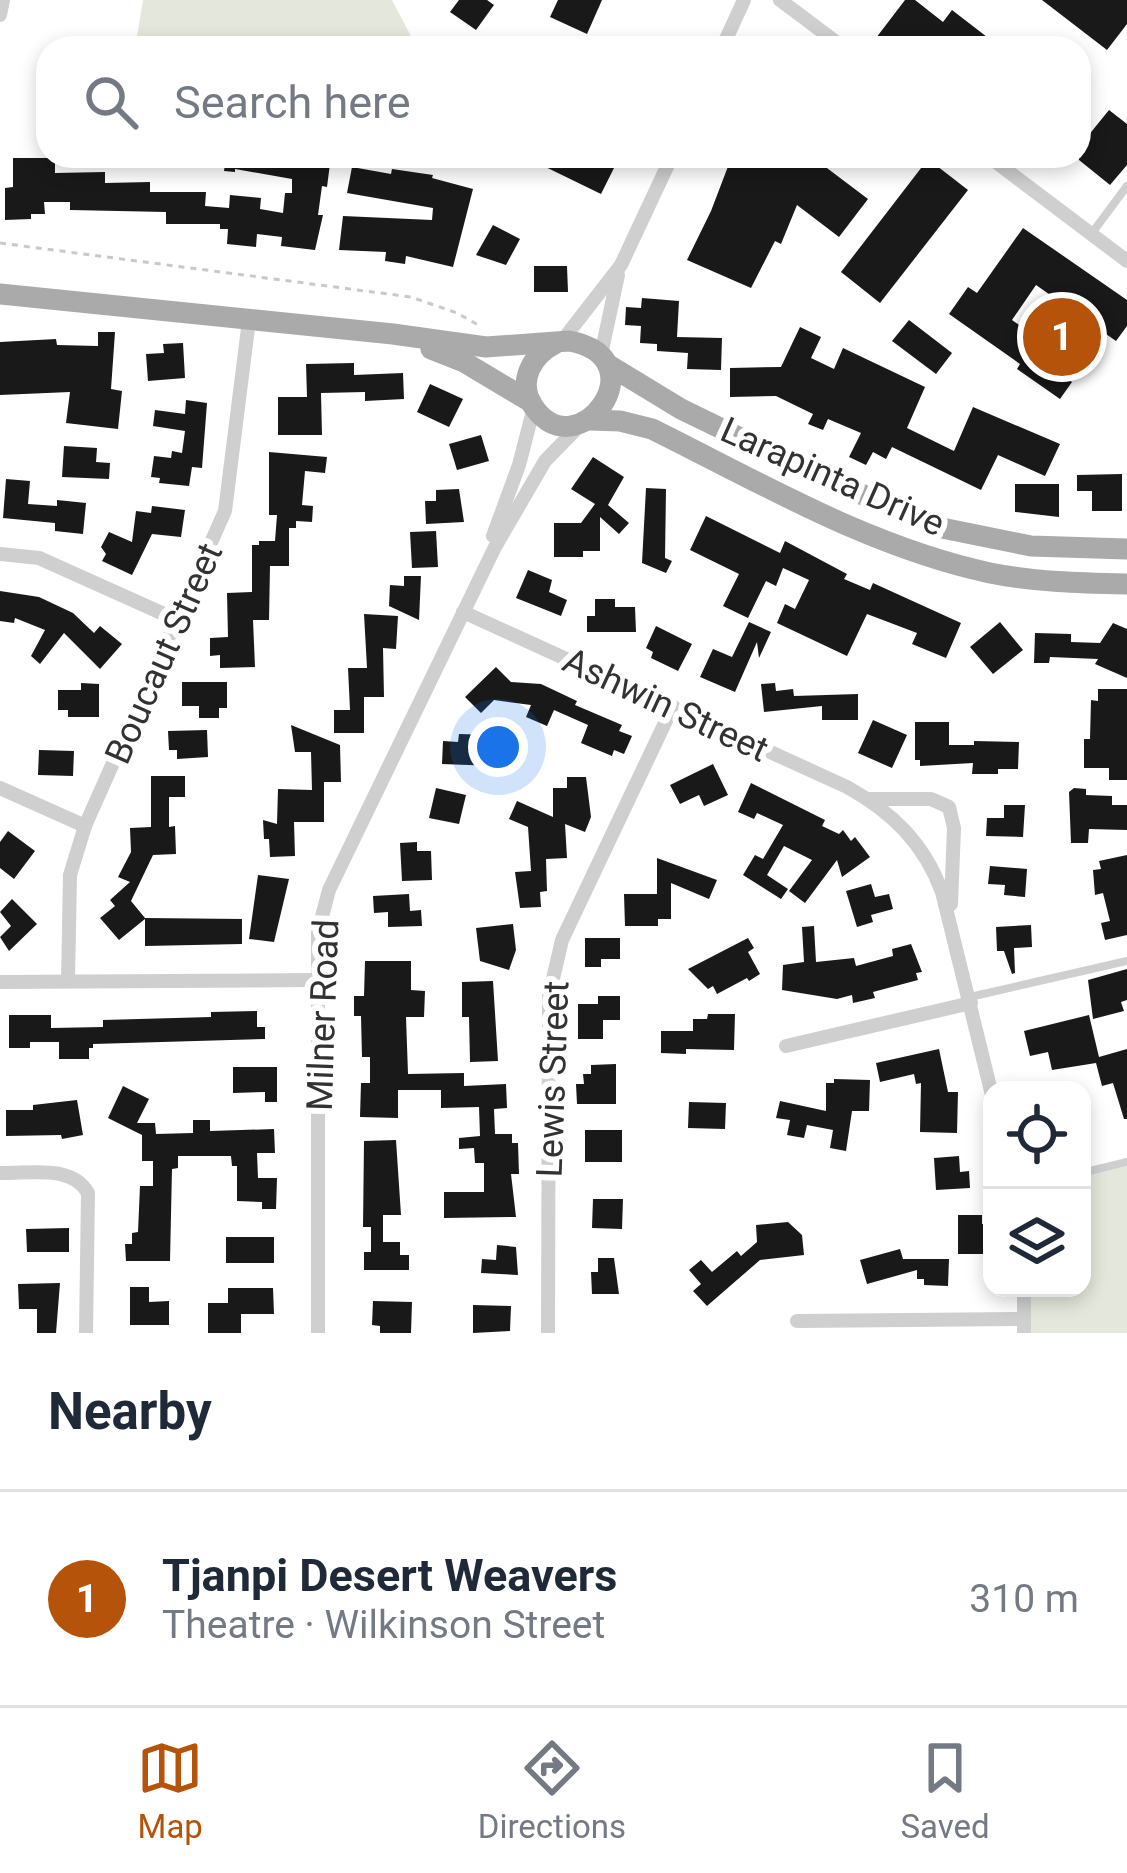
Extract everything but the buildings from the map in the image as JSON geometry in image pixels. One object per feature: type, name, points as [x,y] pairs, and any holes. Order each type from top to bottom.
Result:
[{"type":"main road","points":[[0,294],[344,329],[486,347],[583,343],[604,360],[610,391],[605,404],[586,422],[553,422],[464,362],[435,350],[344,329]]},
{"type":"main road","points":[[532,404],[526,382],[529,369],[544,349],[558,343]]},
{"type":"main road","name":"Larapinta Drive","points":[[604,360],[681,409],[805,470],[942,528],[1031,546],[1127,549]]},
{"type":"main road","name":"Larapinta Drive","points":[[586,422],[620,421],[652,429],[840,523],[939,560],[1038,580],[1127,584]]},
{"type":"street","points":[[0,15],[3,0]]},
{"type":"street","points":[[728,36],[745,0]]},
{"type":"street","points":[[780,0],[828,36]]},
{"type":"street","points":[[558,343],[621,265],[665,168]]},
{"type":"street","points":[[1004,168],[1127,261]]},
{"type":"street","points":[[604,360],[621,265]]},
{"type":"street","name":"Boucaut Street","points":[[68,981],[70,875],[85,826],[225,511],[249,320]]},
{"type":"street","name":"Milner Road","points":[[475,586],[514,480],[532,404]]},
{"type":"street","name":"Milner Road","points":[[318,1333],[318,932],[329,890],[475,586],[544,461],[586,422]]},
{"type":"street","points":[[0,554],[39,558],[176,619]]},
{"type":"street","name":"Ashwin Street","points":[[463,612],[868,799],[915,839],[937,876],[951,919],[989,1081]]},
{"type":"street","name":"Lewis Street","points":[[548,1333],[548,996],[562,940],[673,706]]},
{"type":"street","points":[[0,788],[85,826]]},
{"type":"street","name":"Ashwin Street","points":[[868,799],[931,799],[949,807],[954,828],[951,919]]},
{"type":"street","points":[[0,982],[317,980]]},
{"type":"street","points":[[786,1046],[971,1000]]},
{"type":"street","points":[[0,1173],[71,1174],[88,1193],[86,1333]]},
{"type":"street","points":[[797,1321],[1024,1326]]},
{"type":"lane","points":[[1091,234],[1127,186]]},
{"type":"lane","points":[[971,1000],[1127,962]]},
{"type":"lane","points":[[1091,1171],[1127,1162]]},
{"type":"path","points":[[0,243],[411,297],[458,313]]},
{"type":"shaded area","points":[[143,0],[392,0],[411,36],[137,36]]},
{"type":"shaded area","points":[[1127,1166],[1127,1333],[1024,1333],[1024,1297],[1091,1297],[1091,1175]]},
{"type":"place","name":"Tjanpi Desert Weavers","points":[[1062,337]]}]
